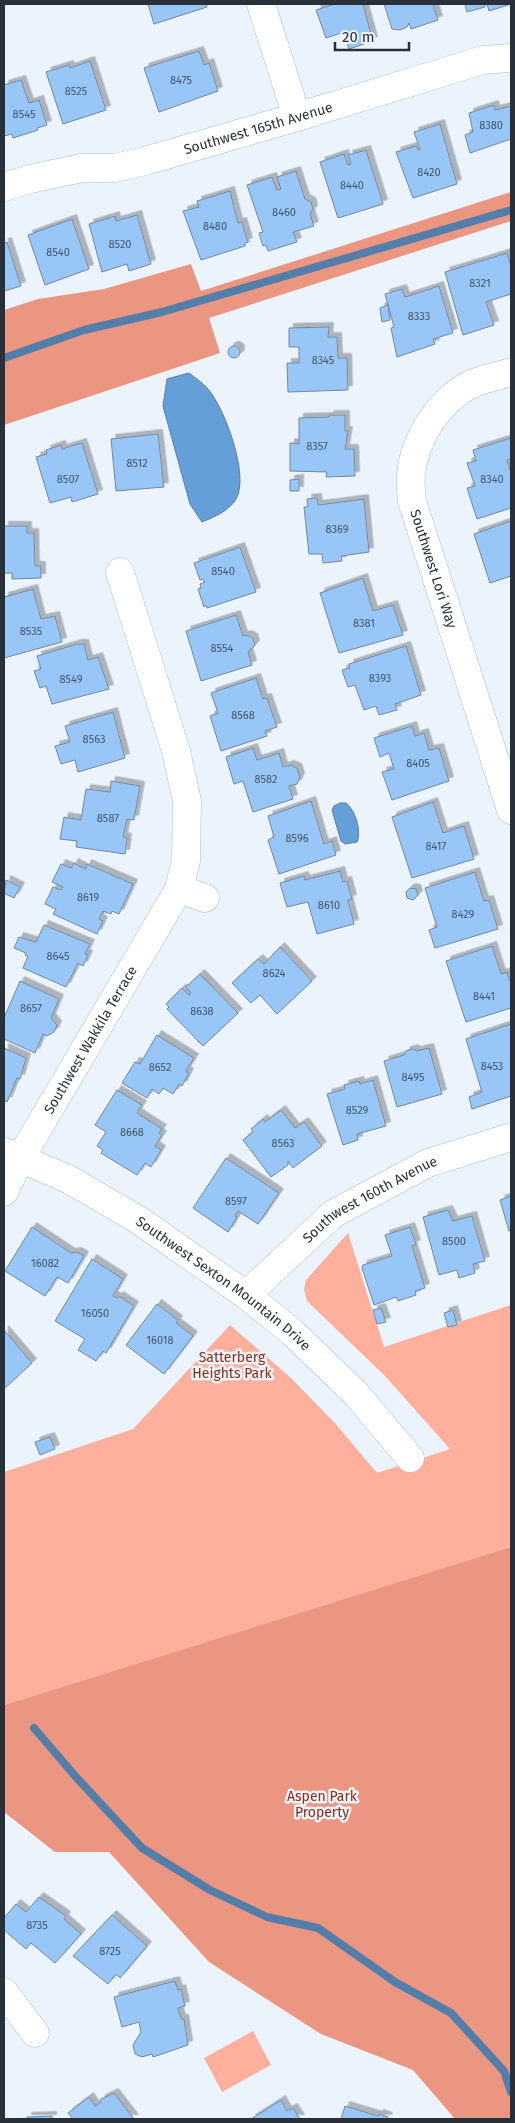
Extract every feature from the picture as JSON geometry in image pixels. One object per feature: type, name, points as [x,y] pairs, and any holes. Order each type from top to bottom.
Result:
[{"type":"street","points":[[261,4],[297,117]]},
{"type":"street","name":"Southwest 165th Avenue","points":[[4,187],[30,178],[82,168],[115,168],[297,117],[483,60],[511,58]]},
{"type":"street","name":"Southwest Lori Way","points":[[511,372],[474,383],[455,395],[426,428],[417,449],[411,474],[412,502],[511,810]]},
{"type":"street","name":"Southwest Wakkila Terrace","points":[[4,1192],[12,1155],[179,889],[186,861],[187,801],[176,751],[120,572]]},
{"type":"street","points":[[179,889],[205,898]]},
{"type":"street","name":"Southwest 160th Avenue","points":[[246,1295],[333,1214],[428,1163],[511,1137]]},
{"type":"street","name":"Southwest Sexton Mountain Drive","points":[[12,1155],[68,1179],[137,1219],[246,1295],[292,1332],[357,1395],[410,1458]]},
{"type":"street","points":[[4,1992],[35,2033]]},
{"type":"green space","points":[[511,192],[511,221],[209,318],[220,353],[4,425],[4,310],[38,299],[104,289],[191,264],[201,291]]},
{"type":"green space","name":"Satterberg Heights Park","points":[[348,1233],[384,1347],[511,1305],[511,1547],[4,1705],[4,1472],[133,1429],[230,1325],[290,1377],[335,1423],[377,1473],[450,1449],[385,1376],[307,1301],[304,1290],[306,1280]]},
{"type":"green space","name":"Aspen Park Property","points":[[511,1547],[511,2119],[455,2119],[413,2070],[321,2034],[209,1962],[109,1852],[55,1852],[4,1812],[4,1705]]},
{"type":"green space","points":[[253,2031],[271,2065],[222,2092],[204,2058]]},
{"type":"water","points":[[189,373],[207,388],[221,410],[233,442],[240,474],[239,488],[233,503],[221,513],[202,522],[190,504],[163,406],[167,379]]},
{"type":"water","points":[[346,803],[355,816],[359,832],[357,842],[345,844],[341,841],[332,810],[334,806]]},
{"type":"building","points":[[148,4],[206,4],[207,7],[154,24]]},
{"type":"building","points":[[335,4],[363,4],[373,41],[349,49],[344,32],[326,38],[316,10]]},
{"type":"building","points":[[384,4],[433,4],[438,20],[411,29],[409,23],[407,27],[400,30],[392,29]]},
{"type":"building","points":[[465,4],[484,4],[485,7],[467,12]]},
{"type":"building","points":[[487,4],[511,4],[489,11]]},
{"type":"building","points":[[199,51],[204,65],[209,63],[218,91],[159,112],[144,68]]},
{"type":"building","points":[[90,61],[106,110],[63,124],[46,72],[69,65],[70,68]]},
{"type":"building","points":[[21,80],[29,103],[39,100],[47,125],[13,138],[12,134],[4,136],[4,85]]},
{"type":"building","points":[[494,105],[495,110],[511,106],[511,139],[470,153],[465,135],[473,132],[469,113]]},
{"type":"building","points":[[440,124],[457,184],[413,198],[396,152],[416,146],[418,150],[420,149],[414,132]]},
{"type":"building","points":[[366,150],[383,204],[338,218],[320,162],[344,154],[348,165],[351,164],[348,155]]},
{"type":"building","points":[[296,171],[305,199],[311,202],[313,209],[310,214],[314,226],[293,232],[297,242],[268,251],[266,245],[263,246],[259,233],[263,232],[247,185],[272,177],[277,190],[281,189],[277,177]]},
{"type":"building","points":[[230,191],[238,223],[242,222],[248,242],[245,243],[245,246],[201,260],[183,211],[199,207],[197,201]]},
{"type":"building","points":[[137,215],[151,264],[129,271],[127,264],[102,272],[89,224],[115,216],[116,221]]},
{"type":"building","points":[[72,219],[89,269],[45,285],[28,235]]},
{"type":"building","points":[[7,242],[21,286],[4,291],[4,243]]},
{"type":"building","points":[[507,253],[511,266],[511,294],[486,302],[494,325],[463,335],[445,272]]},
{"type":"building","points":[[439,286],[453,333],[433,339],[435,344],[397,357],[391,328],[394,327],[385,294],[402,289],[405,297]]},
{"type":"building","points":[[388,305],[390,320],[382,322],[380,308]]},
{"type":"building","points":[[329,327],[328,337],[337,337],[338,358],[347,358],[348,390],[288,392],[287,363],[299,363],[299,347],[289,347],[289,328]]},
{"type":"building","points":[[232,346],[236,346],[240,352],[236,358],[232,358],[228,354],[228,350]]},
{"type":"building","points":[[330,415],[345,415],[345,431],[348,431],[345,449],[354,449],[355,476],[326,477],[327,472],[290,471],[290,443],[299,444],[299,418],[329,417]]},
{"type":"building","points":[[158,434],[164,487],[116,491],[111,439]]},
{"type":"building","points":[[511,438],[511,459],[507,460],[511,473],[511,508],[477,519],[467,488],[475,486],[467,463],[476,461],[473,450]]},
{"type":"building","points":[[82,443],[98,494],[72,502],[71,497],[50,503],[36,457],[47,454],[46,450],[61,445],[62,449]]},
{"type":"building","points":[[299,479],[299,491],[290,491],[290,480]]},
{"type":"building","points":[[317,498],[318,505],[364,499],[369,552],[341,556],[342,561],[323,563],[322,554],[309,554],[304,507],[308,507],[307,499]]},
{"type":"building","points":[[511,521],[511,576],[490,583],[474,534]]},
{"type":"building","points":[[4,526],[27,526],[27,533],[34,533],[35,566],[41,566],[41,578],[12,579],[12,573],[4,573]]},
{"type":"building","points":[[240,547],[256,592],[207,608],[206,605],[204,607],[198,589],[201,588],[200,584],[205,582],[203,579],[200,580],[194,563]]},
{"type":"building","points":[[363,578],[373,611],[393,605],[403,635],[339,653],[320,593]]},
{"type":"building","points":[[33,589],[41,619],[55,616],[62,642],[4,658],[4,597]]},
{"type":"building","points":[[236,615],[243,636],[247,635],[253,638],[255,645],[248,652],[252,665],[201,681],[186,631]]},
{"type":"building","points":[[77,644],[84,644],[88,660],[98,657],[109,689],[52,704],[46,686],[40,688],[34,671],[41,669],[37,656]]},
{"type":"building","points":[[406,646],[421,695],[395,704],[397,710],[379,715],[376,706],[364,710],[355,685],[348,687],[342,670],[350,668],[349,664]]},
{"type":"building","points":[[256,678],[263,699],[267,698],[277,727],[265,731],[267,736],[221,751],[210,716],[218,713],[211,693]]},
{"type":"building","points":[[113,712],[125,758],[78,772],[75,760],[61,764],[55,746],[70,742],[65,726]]},
{"type":"building","points":[[412,726],[415,736],[424,733],[429,750],[439,748],[449,781],[392,800],[382,772],[394,769],[389,753],[380,757],[374,738]]},
{"type":"building","points":[[253,748],[257,760],[279,753],[283,767],[290,765],[297,768],[300,777],[297,784],[289,786],[293,799],[253,812],[243,781],[234,784],[226,757]]},
{"type":"building","points":[[111,781],[140,786],[134,820],[127,819],[123,837],[127,838],[125,854],[76,847],[77,841],[60,839],[64,817],[81,820],[86,789],[110,792]]},
{"type":"building","points":[[311,801],[324,844],[332,841],[336,855],[279,874],[268,840],[274,837],[268,816]]},
{"type":"building","points":[[433,802],[443,833],[464,826],[474,859],[412,878],[392,817]]},
{"type":"building","points":[[74,863],[85,869],[87,864],[133,884],[119,914],[112,911],[111,914],[103,911],[99,919],[103,921],[97,934],[53,914],[56,909],[45,904],[53,887],[61,890],[63,887],[52,882],[61,864],[71,868]]},
{"type":"building","points":[[340,871],[343,882],[347,881],[352,899],[348,900],[354,924],[317,934],[308,902],[287,907],[280,883],[304,876],[305,880]]},
{"type":"building","points":[[475,872],[484,901],[489,900],[498,929],[435,948],[429,930],[437,927],[425,888]]},
{"type":"building","points":[[6,880],[20,887],[14,898],[4,893]]},
{"type":"building","points":[[410,888],[416,889],[418,895],[413,900],[407,898],[406,892]]},
{"type":"building","points":[[44,925],[90,944],[85,954],[88,955],[83,966],[78,963],[66,987],[23,968],[28,956],[25,955],[26,953],[14,948],[19,937],[36,942]]},
{"type":"building","points":[[492,946],[501,974],[507,972],[511,984],[511,1008],[466,1022],[446,961]]},
{"type":"building","points":[[280,947],[312,981],[277,1014],[260,995],[251,1003],[232,983],[258,959],[264,964]]},
{"type":"building","points":[[200,974],[238,1013],[203,1046],[167,1009],[169,1007],[166,1004],[182,988],[189,995],[191,993],[186,987]]},
{"type":"building","points":[[20,981],[59,999],[51,1018],[57,1025],[54,1032],[47,1036],[43,1034],[35,1053],[4,1039],[4,1018]]},
{"type":"building","points":[[511,1024],[511,1096],[472,1109],[469,1097],[482,1092],[466,1039]]},
{"type":"building","points":[[157,1035],[194,1058],[186,1071],[189,1073],[182,1086],[179,1084],[173,1094],[163,1088],[159,1094],[152,1089],[147,1098],[122,1083],[135,1062],[140,1064]]},
{"type":"building","points":[[4,1048],[26,1058],[20,1079],[17,1078],[7,1102],[4,1100]]},
{"type":"building","points":[[429,1048],[442,1094],[397,1107],[384,1061],[404,1055],[406,1051]]},
{"type":"building","points":[[373,1080],[386,1126],[357,1134],[358,1140],[343,1145],[327,1094],[345,1089],[344,1085],[359,1081],[360,1084]]},
{"type":"building","points":[[117,1090],[142,1105],[137,1113],[162,1129],[159,1133],[162,1135],[155,1146],[161,1150],[151,1167],[145,1163],[137,1175],[101,1153],[103,1150],[97,1146],[106,1132],[95,1125]]},
{"type":"building","points":[[281,1110],[295,1128],[304,1122],[322,1146],[293,1168],[288,1161],[288,1165],[271,1177],[243,1140],[253,1132],[251,1129],[263,1119],[265,1122]]},
{"type":"building","points":[[226,1158],[279,1193],[258,1224],[238,1211],[235,1216],[237,1217],[228,1232],[193,1208]]},
{"type":"building","points":[[511,1196],[511,1230],[509,1231],[500,1200]]},
{"type":"building","points":[[448,1210],[453,1221],[472,1216],[485,1261],[473,1264],[475,1273],[459,1278],[457,1270],[439,1275],[423,1217]]},
{"type":"building","points":[[32,1227],[71,1253],[77,1252],[84,1256],[68,1283],[57,1277],[45,1296],[5,1271]]},
{"type":"building","points":[[410,1227],[416,1244],[412,1246],[425,1288],[415,1291],[416,1295],[398,1301],[396,1297],[374,1305],[362,1268],[363,1265],[392,1256],[385,1235]]},
{"type":"building","points":[[92,1259],[123,1279],[113,1296],[118,1298],[119,1296],[134,1306],[106,1353],[103,1351],[96,1361],[78,1350],[85,1339],[55,1321]]},
{"type":"building","points":[[157,1304],[178,1320],[176,1323],[193,1336],[164,1374],[126,1345]]},
{"type":"building","points":[[381,1308],[386,1322],[377,1324],[373,1310]]},
{"type":"building","points":[[453,1310],[457,1325],[448,1327],[444,1313]]},
{"type":"building","points":[[4,1330],[32,1363],[4,1389]]},
{"type":"building","points":[[50,1437],[55,1449],[40,1455],[35,1442]]},
{"type":"building","points":[[39,1897],[66,1916],[64,1919],[81,1934],[55,1963],[31,1943],[26,1949],[4,1930],[4,1918],[16,1904],[26,1912]]},
{"type":"building","points":[[112,1915],[147,1946],[120,1978],[116,1974],[108,1984],[73,1956]]},
{"type":"building","points":[[175,1981],[178,1990],[181,1989],[185,2006],[178,2008],[181,2019],[184,2019],[188,2045],[153,2057],[152,2054],[142,2057],[135,2054],[133,2045],[141,2032],[139,2022],[122,2027],[114,1997]]},
{"type":"building","points":[[114,2093],[134,2119],[73,2119],[68,2113],[89,2097],[95,2106],[100,2103],[101,2099]]},
{"type":"building","points":[[281,2100],[287,2111],[293,2108],[300,2119],[251,2119]]},
{"type":"building","points":[[345,2106],[378,2116],[379,2114],[388,2117],[387,2119],[341,2119]]},
{"type":"building","points":[[52,2116],[52,2119],[27,2119],[27,2117]]},
{"type":"waterway","points":[[4,358],[84,330],[162,312],[511,210]]},
{"type":"waterway","points":[[34,1728],[76,1777],[142,1848],[210,1890],[267,1917],[318,1928],[395,1982],[451,2013],[504,2071],[511,2092]]}]
